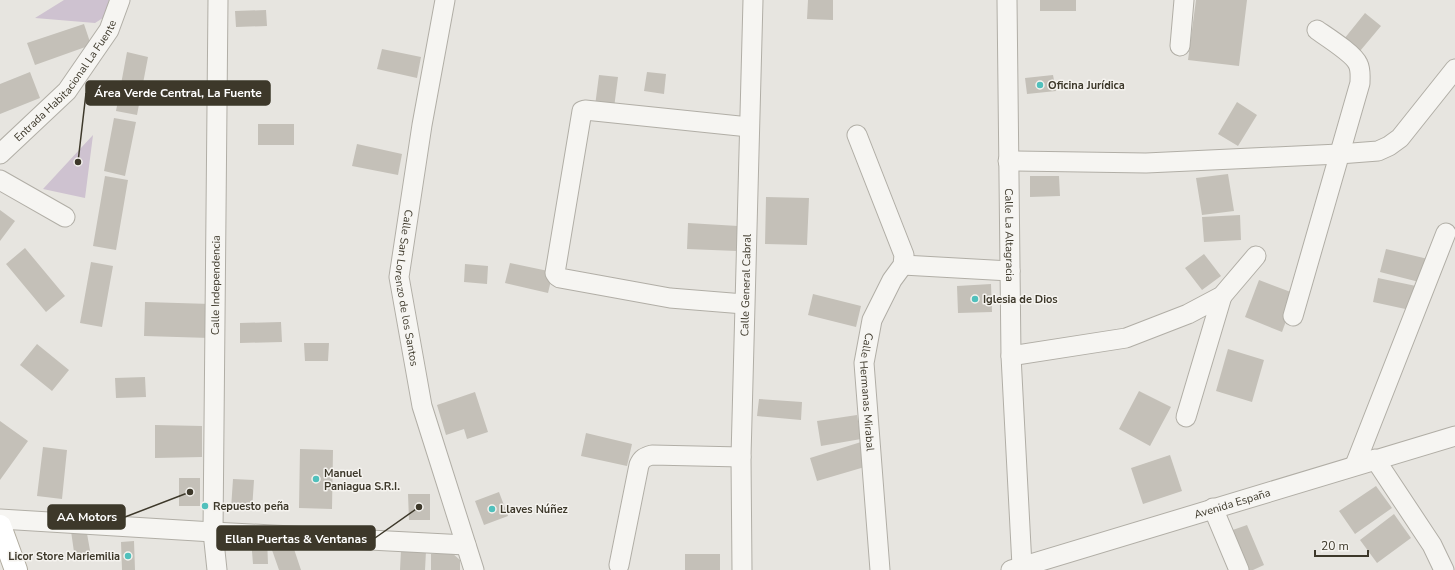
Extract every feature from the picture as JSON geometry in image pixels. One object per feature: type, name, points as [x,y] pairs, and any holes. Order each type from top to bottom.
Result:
[{"type":"main road","points":[[0,526],[16,570]]},
{"type":"street","name":"Entrada Habitacional La Fuente","points":[[0,154],[67,91],[109,30],[120,0]]},
{"type":"street","name":"Calle Independencia","points":[[217,570],[213,532],[218,0]]},
{"type":"street","name":"Calle San Lorenzo de los Santos","points":[[445,0],[422,125],[399,277],[422,406],[474,570]]},
{"type":"street","name":"Calle General Cabral","points":[[742,570],[741,457],[753,0]]},
{"type":"street","name":"Calle La Altagracia","points":[[1007,0],[1011,356],[1016,568]]},
{"type":"street","points":[[1180,46],[1184,0]]},
{"type":"street","points":[[1293,316],[1360,83],[1360,70],[1358,63],[1353,56],[1317,30]]},
{"type":"street","points":[[1008,161],[1146,163],[1378,151],[1389,146],[1400,138],[1455,68]]},
{"type":"street","points":[[744,304],[670,298],[560,278],[555,273],[582,111],[585,110],[749,127]]},
{"type":"street","points":[[857,135],[901,246],[904,255],[903,265],[1010,271]]},
{"type":"street","points":[[0,180],[65,217]]},
{"type":"street","points":[[1355,465],[1446,233]]},
{"type":"street","points":[[1011,356],[1126,338],[1188,314],[1222,296],[1256,256]]},
{"type":"street","name":"Calle Hermanas Mirabal","points":[[880,570],[864,363],[872,320],[892,280],[903,265]]},
{"type":"street","points":[[1186,417],[1222,296]]},
{"type":"street","name":"Avenida España","points":[[1016,568],[1455,436]]},
{"type":"street","points":[[619,565],[639,465],[646,456],[741,457]]},
{"type":"street","points":[[1375,459],[1432,546],[1444,570]]},
{"type":"street","points":[[1213,508],[1240,570]]},
{"type":"street","points":[[0,519],[466,545]]},
{"type":"shaded area","points":[[64,0],[109,0],[106,16],[95,23],[35,18]]},
{"type":"shaded area","points":[[93,135],[85,198],[43,189]]},
{"type":"building","points":[[808,0],[833,0],[833,20],[807,19]]},
{"type":"building","points":[[1040,0],[1076,0],[1076,11],[1040,11]]},
{"type":"building","points":[[1196,0],[1247,0],[1239,66],[1188,60]]},
{"type":"building","points":[[266,10],[267,26],[236,27],[235,11]]},
{"type":"building","points":[[1365,13],[1381,26],[1355,57],[1340,44]]},
{"type":"building","points":[[84,24],[91,45],[35,65],[27,43]]},
{"type":"building","points":[[382,49],[421,57],[417,78],[377,69]]},
{"type":"building","points":[[127,52],[148,57],[137,115],[116,111]]},
{"type":"building","points":[[30,72],[40,98],[0,114],[0,84]]},
{"type":"building","points":[[647,72],[666,74],[664,94],[644,91]]},
{"type":"building","points":[[599,75],[618,77],[614,108],[595,106]]},
{"type":"building","name":"Oficina Jurídica","points":[[1053,75],[1056,91],[1027,94],[1025,78]]},
{"type":"building","points":[[1237,102],[1257,115],[1238,146],[1218,134]]},
{"type":"building","points":[[114,118],[136,122],[125,176],[104,171]]},
{"type":"building","points":[[258,124],[294,124],[294,145],[258,145]]},
{"type":"building","points":[[357,144],[402,154],[398,175],[352,166]]},
{"type":"building","points":[[1228,174],[1234,211],[1202,215],[1196,178]]},
{"type":"building","points":[[105,176],[128,180],[116,250],[93,246]]},
{"type":"building","points":[[1030,176],[1059,176],[1060,196],[1030,197]]},
{"type":"building","points":[[766,197],[809,198],[807,245],[765,244]]},
{"type":"building","points":[[0,210],[15,221],[0,241]]},
{"type":"building","points":[[1240,215],[1241,240],[1204,242],[1202,217]]},
{"type":"building","points":[[688,223],[738,226],[737,251],[687,249]]},
{"type":"building","points":[[25,248],[65,296],[46,312],[6,264]]},
{"type":"building","points":[[1386,249],[1428,259],[1423,283],[1380,272]]},
{"type":"building","points":[[1204,254],[1221,276],[1202,290],[1185,268]]},
{"type":"building","points":[[91,262],[113,266],[102,327],[80,323]]},
{"type":"building","points":[[510,263],[553,272],[548,293],[505,283]]},
{"type":"building","points":[[465,264],[488,266],[487,284],[464,282]]},
{"type":"building","points":[[1378,278],[1416,286],[1410,310],[1373,302]]},
{"type":"building","points":[[1259,280],[1296,294],[1282,332],[1245,317]]},
{"type":"building","name":"Iglesia de Dios","points":[[991,284],[992,312],[958,313],[957,286]]},
{"type":"building","points":[[813,294],[861,306],[856,327],[808,315]]},
{"type":"building","points":[[145,302],[211,304],[210,338],[144,336]]},
{"type":"building","points":[[281,322],[282,342],[240,343],[240,323]]},
{"type":"building","points":[[304,343],[329,343],[328,361],[305,361]]},
{"type":"building","points":[[37,344],[69,370],[52,391],[20,365]]},
{"type":"building","points":[[1228,349],[1264,360],[1252,402],[1216,391]]},
{"type":"building","points":[[145,377],[146,397],[116,398],[115,378]]},
{"type":"building","points":[[1139,391],[1171,407],[1150,446],[1119,429]]},
{"type":"building","points":[[475,392],[488,432],[467,439],[464,429],[446,435],[437,405]]},
{"type":"building","points":[[759,399],[802,402],[801,420],[757,416]]},
{"type":"building","points":[[857,415],[861,439],[821,446],[817,421]]},
{"type":"building","points":[[0,421],[28,441],[0,480]]},
{"type":"building","points":[[155,425],[202,426],[202,457],[155,458]]},
{"type":"building","points":[[586,433],[632,444],[627,466],[581,456]]},
{"type":"building","points":[[861,442],[868,466],[817,481],[810,458]]},
{"type":"building","points":[[43,447],[67,450],[62,499],[37,496]]},
{"type":"building","name":"Manuel Paniagua S.R.I.","points":[[300,449],[333,450],[332,509],[299,508]]},
{"type":"building","points":[[1170,455],[1182,491],[1143,504],[1131,468]]},
{"type":"building","points":[[179,478],[200,478],[200,506],[179,506]]},
{"type":"building","points":[[233,479],[254,480],[252,510],[231,509]]},
{"type":"building","points":[[1376,486],[1392,508],[1355,534],[1339,511]]},
{"type":"building","name":"Llaves Núñez","points":[[499,492],[508,516],[484,525],[475,501]]},
{"type":"building","points":[[408,494],[430,494],[430,520],[409,520]]},
{"type":"building","points":[[1394,514],[1411,538],[1377,563],[1360,540]]},
{"type":"building","points":[[1247,525],[1264,565],[1253,570],[1242,570],[1227,532]]},
{"type":"building","points":[[86,528],[91,556],[75,559],[71,531]]},
{"type":"building","points":[[267,538],[268,564],[253,564],[251,539]]},
{"type":"building","name":"Licor Store Mariemilia","points":[[134,541],[135,570],[122,570],[121,542]]},
{"type":"building","points":[[292,543],[301,570],[279,570],[272,550]]},
{"type":"building","points":[[401,550],[426,551],[425,570],[400,570]]},
{"type":"building","points":[[452,553],[460,560],[460,570],[431,570],[431,554]]},
{"type":"building","points":[[685,554],[720,554],[720,570],[685,570]]},
{"type":"place","name":"Oficina Jurídica","points":[[1040,85]]},
{"type":"place","name":"Área Verde Central, La Fuente","points":[[78,162]]},
{"type":"place","name":"Iglesia de Dios","points":[[975,299]]},
{"type":"place","name":"Manuel Paniagua S.R.I.","points":[[316,479]]},
{"type":"place","name":"AA Motors","points":[[190,492]]},
{"type":"place","name":"Repuesto peña","points":[[205,506]]},
{"type":"place","name":"Ellan Puertas & Ventanas","points":[[419,507]]},
{"type":"place","name":"Llaves Núñez","points":[[492,509]]},
{"type":"place","name":"Licor Store Mariemilia","points":[[128,556]]}]
